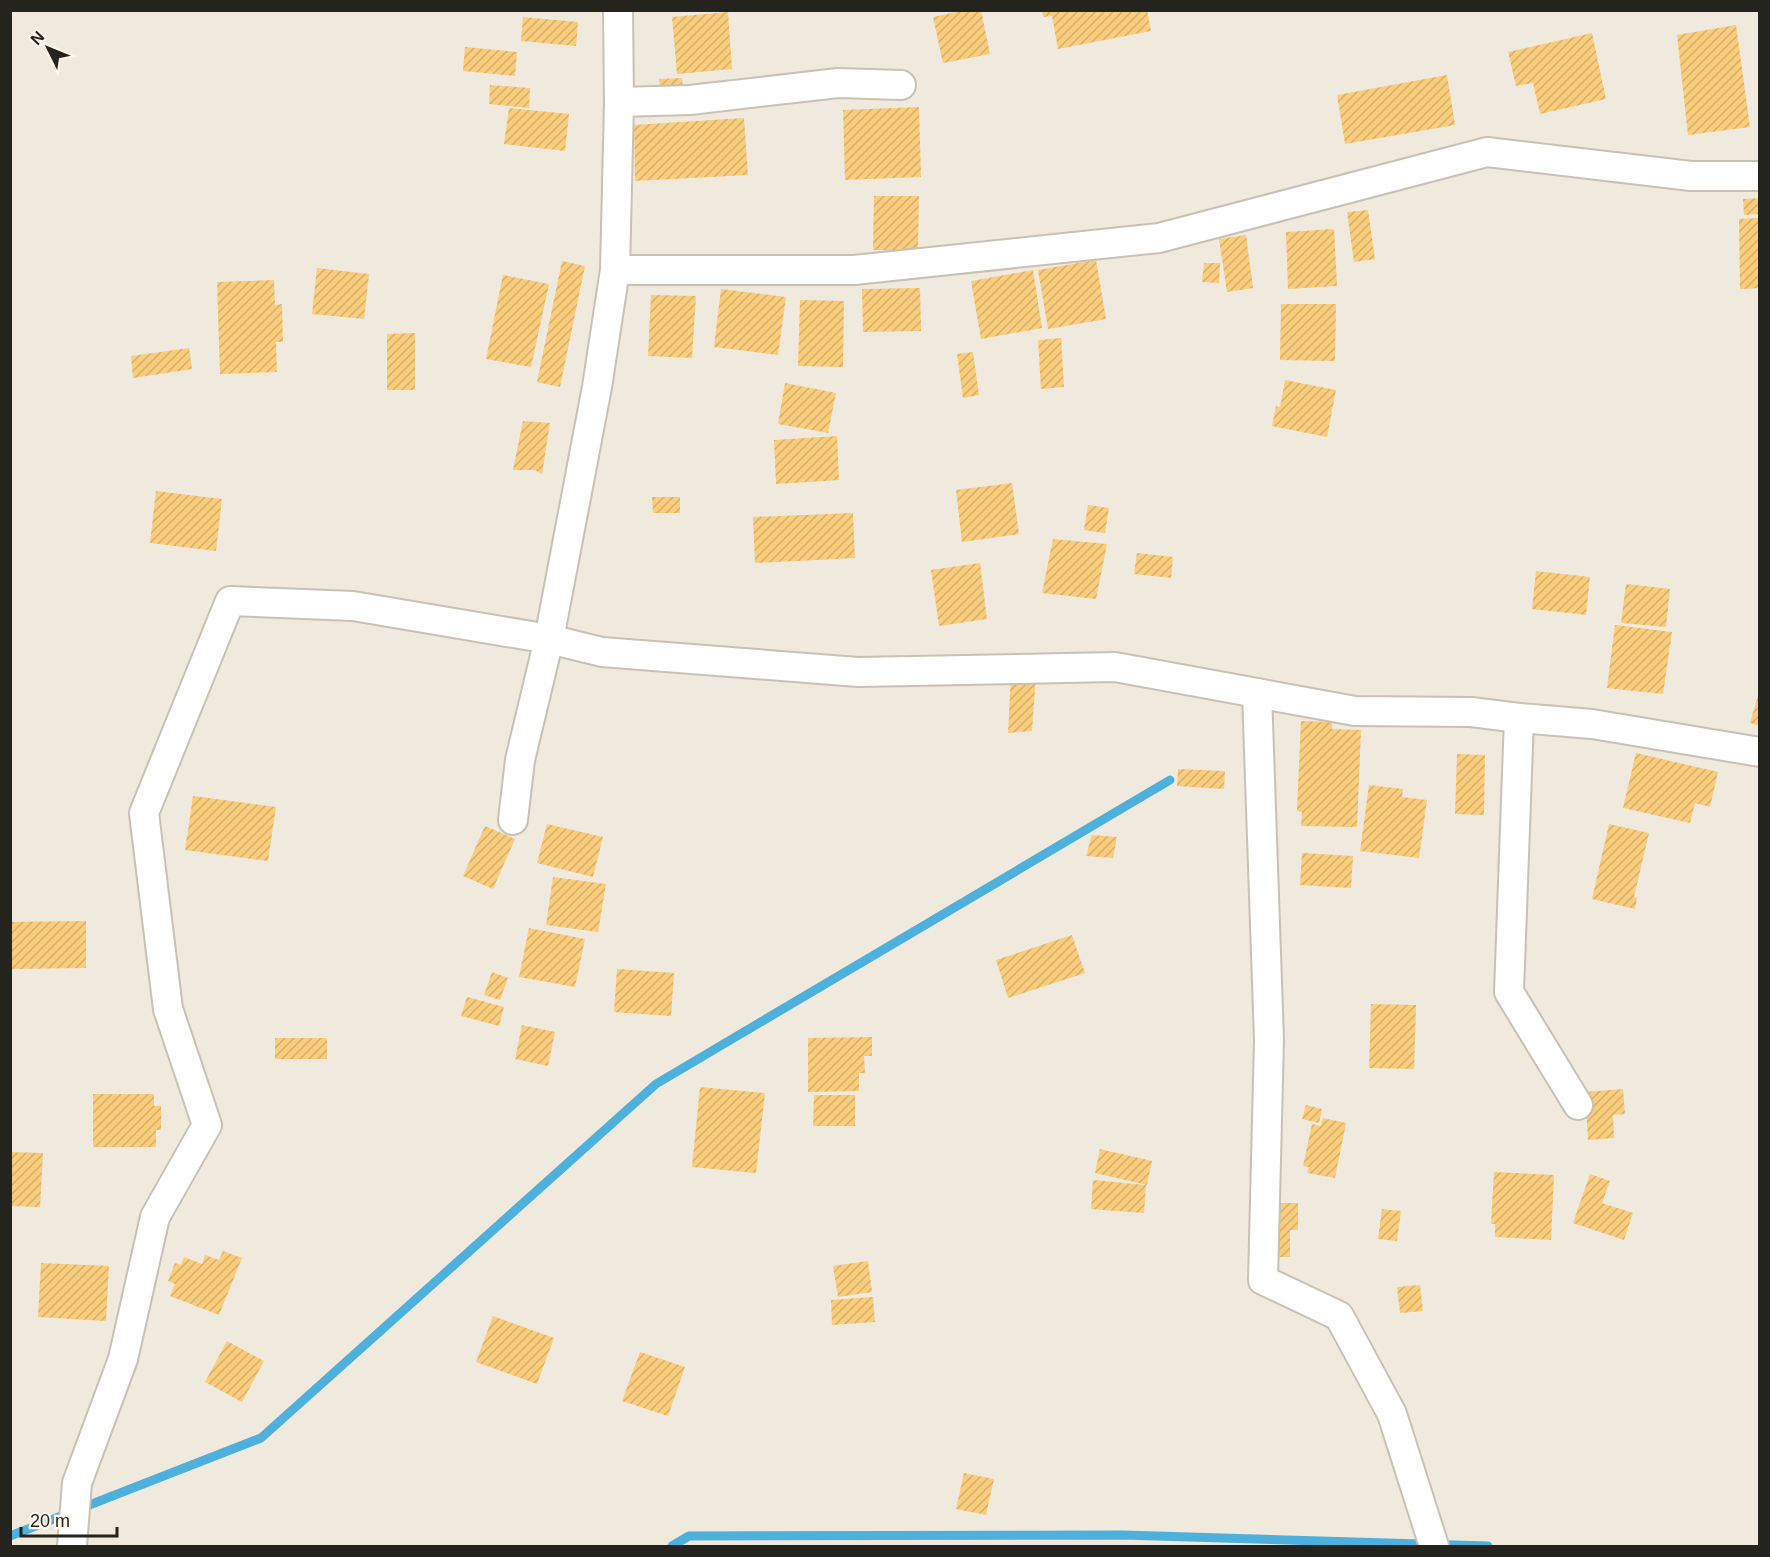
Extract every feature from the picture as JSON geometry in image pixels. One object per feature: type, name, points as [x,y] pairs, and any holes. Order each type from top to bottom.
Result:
[{"type":"street","points":[[513,820],[520,760],[549,639],[597,387],[615,270],[619,102],[618,10]]},
{"type":"street","points":[[619,102],[690,100],[838,83],[901,85]]},
{"type":"street","points":[[615,270],[854,270],[1159,238],[1488,152],[1692,176],[1760,176]]},
{"type":"street","points":[[72,1546],[77,1483],[123,1359],[155,1216],[207,1125],[168,1009],[144,813],[230,601],[353,606],[549,639],[602,652],[858,672],[1115,666],[1355,711],[1471,712],[1592,724],[1760,752]]},
{"type":"street","points":[[1257,693],[1269,1040],[1263,1280],[1339,1316],[1392,1413],[1432,1541]]},
{"type":"street","points":[[1519,718],[1509,992],[1578,1105]]},
{"type":"building","points":[[966,10],[981,10],[990,54],[943,63],[933,17]]},
{"type":"building","points":[[1042,10],[1147,10],[1151,31],[1058,49],[1052,16],[1043,17]]},
{"type":"building","points":[[728,12],[732,69],[677,74],[672,17]]},
{"type":"building","points":[[523,17],[578,22],[576,46],[521,41]]},
{"type":"building","points":[[1736,25],[1750,127],[1688,135],[1677,35]]},
{"type":"building","points":[[1592,33],[1606,99],[1540,114],[1533,83],[1516,86],[1508,52]]},
{"type":"building","points":[[465,47],[517,52],[515,76],[463,71]]},
{"type":"building","points":[[1447,75],[1455,125],[1345,144],[1337,95]]},
{"type":"building","points":[[682,78],[683,90],[660,91],[659,79]]},
{"type":"building","points":[[490,85],[530,88],[529,108],[489,104]]},
{"type":"building","points":[[919,107],[921,177],[845,180],[843,110]]},
{"type":"building","points":[[509,108],[569,114],[565,151],[504,144]]},
{"type":"building","points":[[744,118],[748,175],[635,181],[634,125]]},
{"type":"building","points":[[874,196],[919,196],[918,250],[873,250]]},
{"type":"building","points":[[1760,198],[1760,214],[1744,215],[1743,199]]},
{"type":"building","points":[[1368,210],[1375,259],[1354,262],[1347,212]]},
{"type":"building","points":[[1760,218],[1760,288],[1740,289],[1739,219]]},
{"type":"building","points":[[1334,229],[1337,286],[1288,289],[1286,232]]},
{"type":"building","points":[[1246,235],[1253,288],[1227,292],[1219,239]]},
{"type":"building","points":[[1096,260],[1106,319],[1048,329],[1038,270]]},
{"type":"building","points":[[562,261],[585,266],[560,387],[537,382]]},
{"type":"building","points":[[1204,263],[1220,263],[1219,283],[1202,282]]},
{"type":"building","points":[[317,268],[369,274],[364,319],[312,314]]},
{"type":"building","points":[[1033,270],[1042,328],[981,339],[971,281]]},
{"type":"building","points":[[503,275],[549,284],[531,367],[486,359]]},
{"type":"building","points":[[274,280],[275,305],[282,304],[283,342],[276,342],[277,372],[220,374],[217,282]]},
{"type":"building","points":[[920,288],[921,331],[863,332],[862,289]]},
{"type":"building","points":[[721,289],[786,297],[778,355],[714,347]]},
{"type":"building","points":[[651,295],[696,296],[692,358],[648,356]]},
{"type":"building","points":[[800,300],[844,301],[843,367],[798,366]]},
{"type":"building","points":[[1281,304],[1336,304],[1335,361],[1280,360]]},
{"type":"building","points":[[415,333],[415,390],[387,390],[387,334]]},
{"type":"building","points":[[1061,338],[1064,387],[1041,389],[1038,340]]},
{"type":"building","points":[[189,348],[192,369],[133,378],[131,356]]},
{"type":"building","points":[[973,352],[979,395],[963,398],[957,354]]},
{"type":"building","points":[[1285,380],[1336,390],[1327,437],[1272,426],[1276,406],[1280,407]]},
{"type":"building","points":[[785,383],[836,393],[828,433],[778,424]]},
{"type":"building","points":[[523,421],[550,423],[542,474],[534,470],[513,470]]},
{"type":"building","points":[[837,436],[839,480],[776,484],[774,440]]},
{"type":"building","points":[[1012,483],[1019,534],[962,542],[956,490]]},
{"type":"building","points":[[156,491],[222,499],[216,551],[150,543]]},
{"type":"building","points":[[652,497],[680,497],[680,513],[653,513]]},
{"type":"building","points":[[1088,505],[1109,508],[1105,533],[1084,530]]},
{"type":"building","points":[[853,513],[855,558],[755,563],[753,517]]},
{"type":"building","points":[[1053,539],[1107,544],[1096,599],[1042,593]]},
{"type":"building","points":[[1137,553],[1173,557],[1171,578],[1134,574]]},
{"type":"building","points":[[980,563],[987,619],[939,626],[931,570]]},
{"type":"building","points":[[1536,571],[1590,577],[1586,615],[1532,609]]},
{"type":"building","points":[[1626,584],[1670,589],[1666,627],[1621,623]]},
{"type":"building","points":[[1615,625],[1672,632],[1663,694],[1607,688]]},
{"type":"building","points":[[1011,675],[1036,676],[1032,731],[1008,733]]},
{"type":"building","points":[[1760,692],[1760,726],[1750,723]]},
{"type":"building","points":[[1301,721],[1332,722],[1332,729],[1361,730],[1357,827],[1301,826],[1302,812],[1297,811]]},
{"type":"building","points":[[1636,753],[1718,772],[1710,807],[1695,803],[1690,823],[1623,808]]},
{"type":"building","points":[[1457,754],[1485,755],[1484,815],[1455,814]]},
{"type":"building","points":[[1178,769],[1225,771],[1224,789],[1177,786]]},
{"type":"building","points":[[1369,785],[1403,789],[1402,797],[1427,800],[1419,858],[1360,851]]},
{"type":"building","points":[[193,796],[276,807],[268,861],[185,850]]},
{"type":"building","points":[[547,824],[603,837],[593,877],[537,863]]},
{"type":"building","points":[[1609,824],[1649,833],[1634,897],[1637,898],[1635,909],[1592,899]]},
{"type":"building","points":[[485,826],[515,839],[493,889],[463,876]]},
{"type":"building","points":[[1092,835],[1117,837],[1113,858],[1086,856]]},
{"type":"building","points":[[1302,853],[1353,856],[1351,888],[1300,885]]},
{"type":"building","points":[[553,877],[606,884],[598,932],[546,925]]},
{"type":"building","points":[[86,921],[86,968],[10,969],[10,922]]},
{"type":"building","points":[[529,928],[585,939],[575,987],[519,977]]},
{"type":"building","points":[[1072,935],[1085,973],[1008,998],[996,960]]},
{"type":"building","points":[[617,969],[674,973],[671,1016],[614,1012]]},
{"type":"building","points":[[492,972],[508,978],[500,1000],[484,995]]},
{"type":"building","points":[[467,997],[504,1007],[499,1026],[461,1016]]},
{"type":"building","points":[[1371,1004],[1416,1005],[1414,1069],[1369,1068]]},
{"type":"building","points":[[522,1025],[555,1032],[548,1066],[515,1059]]},
{"type":"building","points":[[872,1037],[872,1056],[864,1056],[865,1073],[859,1073],[859,1091],[808,1092],[808,1038]]},
{"type":"building","points":[[275,1038],[327,1038],[327,1059],[275,1059]]},
{"type":"building","points":[[700,1087],[765,1093],[756,1173],[692,1167]]},
{"type":"building","points":[[1623,1089],[1625,1114],[1613,1115],[1614,1138],[1588,1140],[1585,1092]]},
{"type":"building","points":[[93,1094],[154,1094],[154,1106],[161,1106],[161,1130],[156,1130],[156,1147],[93,1147]]},
{"type":"building","points":[[814,1095],[855,1095],[855,1126],[813,1126]]},
{"type":"building","points":[[1306,1105],[1322,1109],[1319,1123],[1302,1119]]},
{"type":"building","points":[[1323,1118],[1346,1123],[1335,1178],[1307,1173],[1309,1167],[1303,1166],[1312,1124],[1321,1126]]},
{"type":"building","points":[[1100,1149],[1152,1161],[1147,1185],[1095,1173]]},
{"type":"building","points":[[10,1152],[43,1153],[40,1207],[10,1206]]},
{"type":"building","points":[[1494,1172],[1554,1175],[1551,1240],[1495,1237],[1495,1224],[1491,1224]]},
{"type":"building","points":[[1590,1174],[1610,1181],[1602,1203],[1633,1213],[1624,1240],[1573,1223]]},
{"type":"building","points":[[1093,1180],[1146,1185],[1144,1213],[1091,1209]]},
{"type":"building","points":[[1275,1203],[1298,1203],[1298,1230],[1290,1230],[1290,1257],[1275,1257]]},
{"type":"building","points":[[1382,1209],[1401,1211],[1397,1241],[1378,1239]]},
{"type":"building","points":[[223,1251],[242,1258],[219,1315],[170,1296],[175,1284],[168,1281],[175,1263],[181,1265],[184,1257],[202,1264],[205,1255],[219,1260]]},
{"type":"building","points":[[868,1261],[872,1292],[838,1297],[833,1266]]},
{"type":"building","points":[[41,1263],[109,1266],[106,1321],[38,1317]]},
{"type":"building","points":[[1420,1285],[1423,1311],[1400,1313],[1397,1287]]},
{"type":"building","points":[[873,1297],[875,1322],[832,1325],[831,1300]]},
{"type":"building","points":[[493,1316],[554,1338],[537,1384],[476,1362]]},
{"type":"building","points":[[227,1341],[264,1361],[242,1402],[205,1382]]},
{"type":"building","points":[[640,1352],[685,1367],[668,1416],[622,1401]]},
{"type":"building","points":[[964,1473],[994,1479],[986,1515],[956,1509]]},
{"type":"waterway","points":[[10,1536],[261,1438],[656,1084],[1170,780]]},
{"type":"waterway","points":[[672,1546],[689,1536],[1123,1535],[1488,1546]]}]
